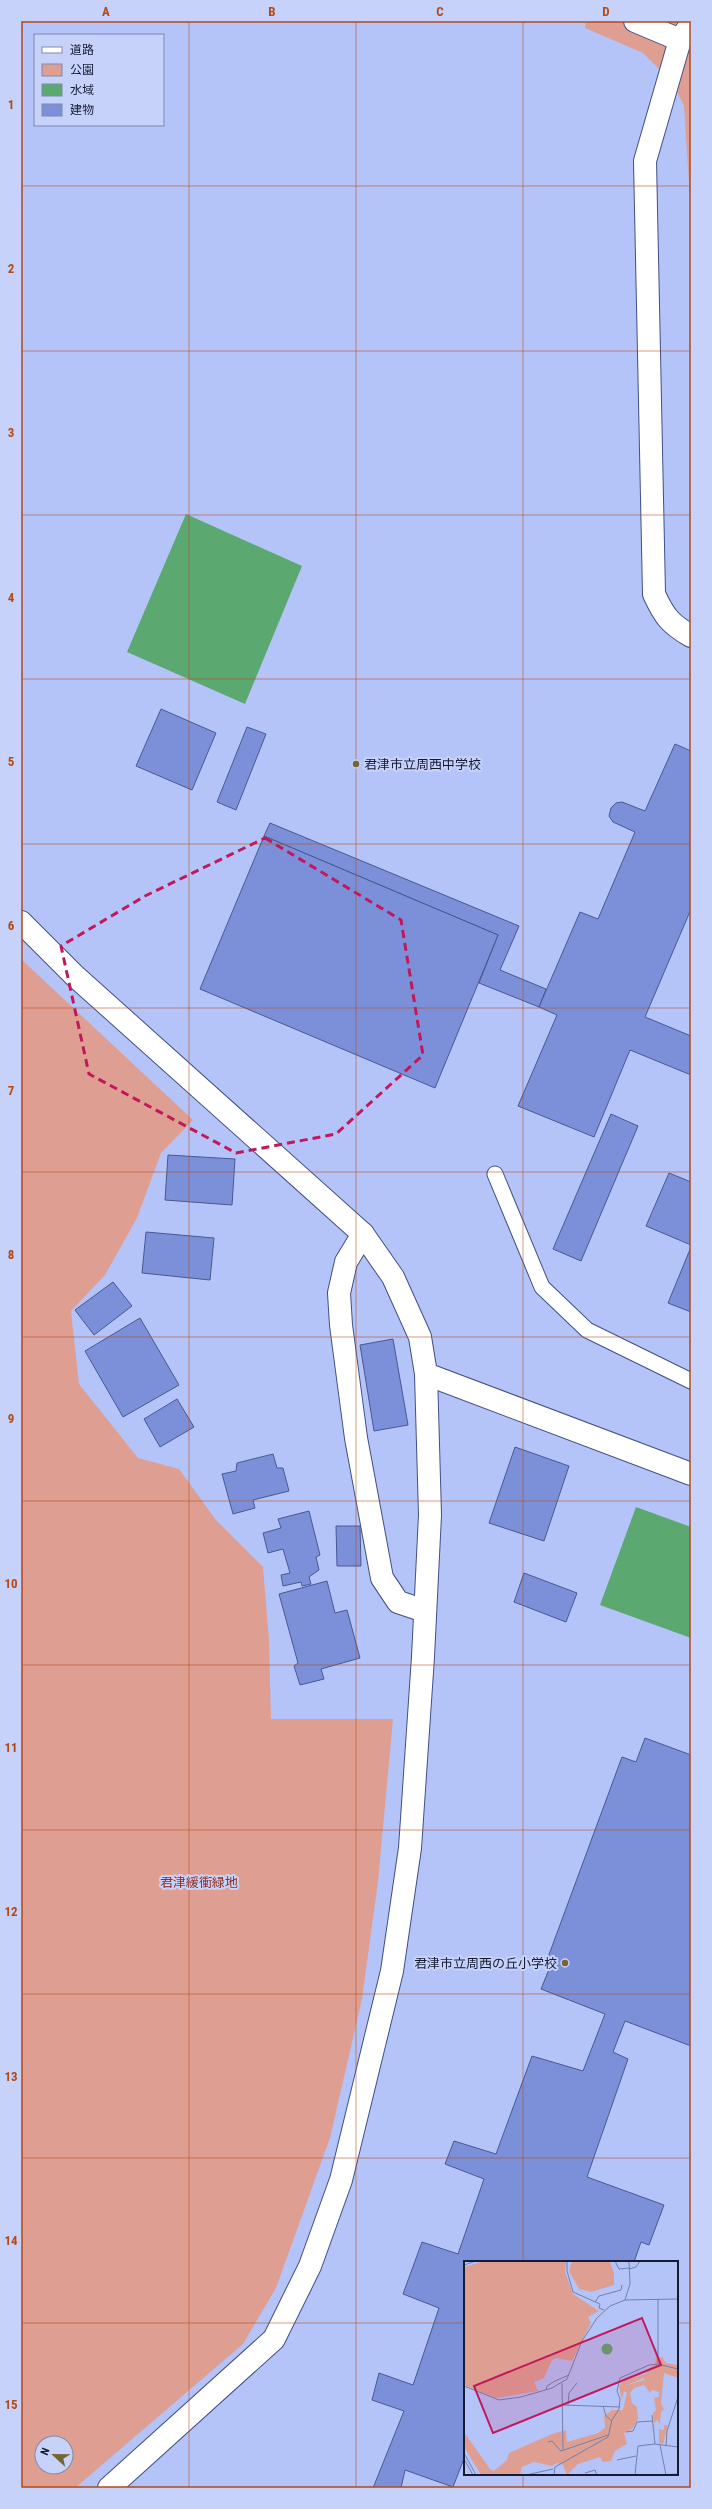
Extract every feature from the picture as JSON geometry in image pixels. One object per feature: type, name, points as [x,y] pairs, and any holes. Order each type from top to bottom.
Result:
[{"type":"street","points":[[634,21],[686,32],[644,161],[654,594],[663,612],[674,626],[691,636]]},
{"type":"street","points":[[21,922],[75,976],[363,1234],[393,1277],[420,1337],[426,1374],[430,1515],[410,1848],[392,1971],[341,2180],[310,2266],[274,2338],[109,2488]]},
{"type":"street","points":[[363,1234],[346,1262],[339,1293],[341,1325],[358,1453],[382,1578],[398,1602],[425,1611]]},
{"type":"street","points":[[426,1374],[691,1474]]},
{"type":"lane","points":[[495,1174],[542,1287],[587,1330],[691,1381]]},
{"type":"highlighted area","points":[[265,838],[401,920],[423,1055],[336,1134],[236,1153],[89,1074],[61,946],[145,896]]},
{"type":"green space","points":[[586,21],[691,21],[691,215],[684,106],[673,83],[643,53],[585,28]]},
{"type":"green space","name":"君津緩衝緑地","points":[[21,959],[193,1120],[161,1153],[137,1218],[105,1275],[71,1311],[79,1384],[138,1458],[179,1469],[216,1520],[263,1567],[269,1640],[271,1719],[393,1719],[378,1882],[362,1999],[330,2138],[276,2288],[243,2344],[75,2488],[21,2488]]},
{"type":"water","points":[[186,514],[302,566],[245,704],[127,652]]},
{"type":"water","points":[[636,1507],[691,1527],[691,1638],[600,1605]]},
{"type":"building","points":[[161,709],[216,733],[192,790],[136,766]]},
{"type":"building","points":[[247,727],[266,734],[236,810],[217,802]]},
{"type":"building","points":[[675,744],[691,751],[691,909],[645,1017],[691,1036],[691,1075],[630,1050],[594,1137],[518,1106],[557,1015],[539,1007],[580,912],[598,919],[635,832],[613,822],[609,816],[611,808],[616,803],[622,802],[645,811]]},
{"type":"building","points":[[270,823],[519,926],[500,970],[546,989],[539,1007],[479,983],[498,935],[264,836]]},
{"type":"building","points":[[264,836],[498,935],[435,1088],[200,989]]},
{"type":"building","points":[[611,1114],[638,1126],[581,1261],[553,1249]]},
{"type":"building","points":[[168,1155],[235,1159],[232,1205],[165,1200]]},
{"type":"building","points":[[669,1173],[691,1182],[691,1245],[646,1226]]},
{"type":"building","points":[[146,1232],[214,1238],[210,1280],[142,1273]]},
{"type":"building","points":[[691,1247],[691,1312],[668,1303]]},
{"type":"building","points":[[113,1282],[132,1306],[94,1335],[75,1310]]},
{"type":"building","points":[[140,1318],[179,1385],[123,1417],[85,1351]]},
{"type":"building","points":[[393,1339],[408,1425],[374,1431],[360,1345]]},
{"type":"building","points":[[177,1399],[194,1427],[160,1447],[144,1419]]},
{"type":"building","points":[[515,1447],[569,1466],[544,1541],[489,1523]]},
{"type":"building","points":[[273,1454],[277,1468],[283,1468],[289,1491],[253,1500],[255,1508],[233,1514],[222,1474],[236,1471],[237,1463]]},
{"type":"building","points":[[309,1511],[320,1555],[316,1557],[319,1570],[309,1577],[311,1584],[302,1586],[301,1582],[283,1586],[281,1575],[290,1573],[283,1549],[268,1553],[263,1533],[281,1528],[278,1519]]},
{"type":"building","points":[[336,1526],[360,1526],[361,1566],[337,1566]]},
{"type":"building","points":[[524,1573],[577,1593],[566,1622],[514,1602]]},
{"type":"building","points":[[327,1581],[335,1613],[347,1610],[360,1658],[321,1669],[324,1679],[300,1685],[294,1666],[298,1663],[279,1594]]},
{"type":"building","points":[[645,1738],[691,1755],[691,2046],[625,2021],[613,2052],[628,2059],[587,2177],[664,2205],[649,2245],[641,2242],[634,2261],[464,2261],[464,2459],[453,2487],[405,2470],[401,2488],[373,2488],[404,2411],[372,2400],[379,2373],[413,2385],[439,2308],[403,2294],[422,2242],[458,2254],[484,2179],[445,2164],[454,2141],[496,2154],[532,2056],[583,2071],[605,2014],[541,1989],[552,1962],[547,1960],[622,1757],[636,1762]]},
{"type":"place","name":"君津市立周西中学校","points":[[356,764]]},
{"type":"place","name":"君津市立周西の丘小学校","points":[[565,1963]]}]
